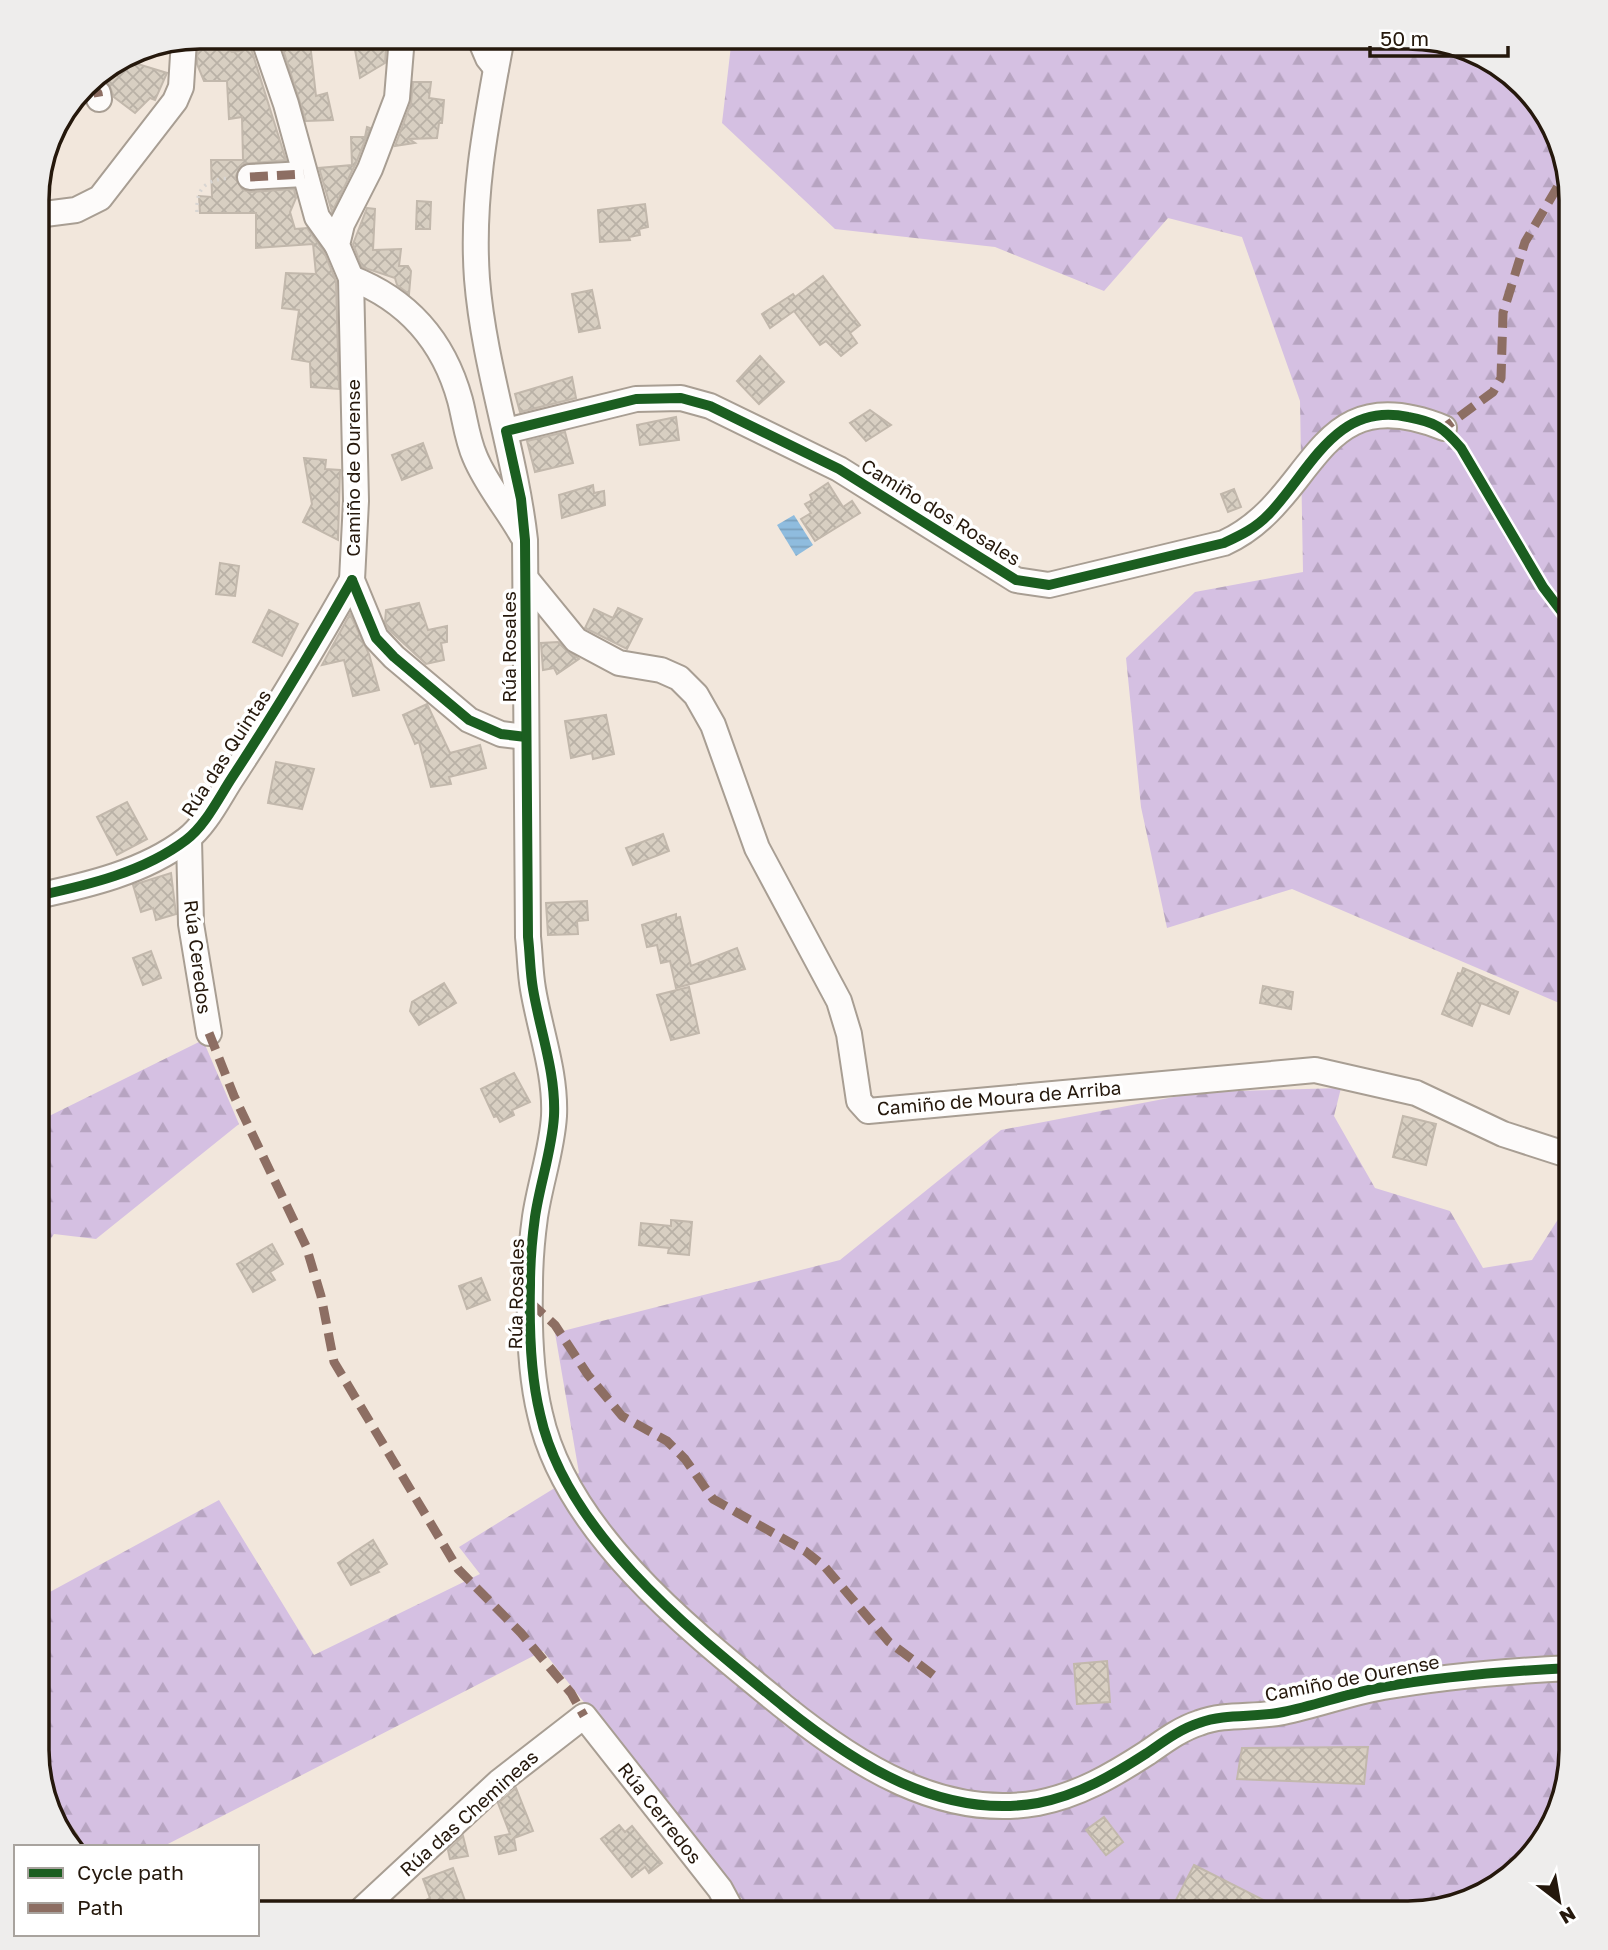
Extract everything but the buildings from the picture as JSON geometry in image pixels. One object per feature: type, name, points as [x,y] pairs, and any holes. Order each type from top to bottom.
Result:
[{"type":"street","points":[[267,49],[286,104],[317,217],[337,245],[351,278],[372,286],[401,306],[434,340],[454,380],[474,456],[497,499],[525,540]]},
{"type":"street","points":[[337,245],[342,223],[370,169],[397,98],[401,49]]},
{"type":"street","points":[[483,49],[496,68]]},
{"type":"street","name":"Rúa Rosales","points":[[500,49],[480,155],[475,220],[477,280],[487,348],[520,499],[525,540],[528,937],[533,986],[552,1079],[554,1115],[534,1230],[530,1285],[533,1370],[540,1416],[554,1456],[575,1495],[638,1577],[714,1650],[828,1742],[895,1781],[951,1802],[998,1807],[1053,1799],[1079,1791],[1112,1775]]},
{"type":"street","points":[[49,213],[85,207],[107,191],[178,94],[183,77],[184,50]]},
{"type":"street","points":[[250,177],[304,174]]},
{"type":"street","name":"Camiño de Ourense","points":[[351,278],[356,501],[352,580],[376,638],[394,657],[469,720],[501,734],[526,737]]},
{"type":"street","name":"Camiño dos Rosales","points":[[506,431],[636,400],[681,398],[701,403],[776,436],[839,469],[1016,580],[1049,585],[1224,543],[1248,532],[1269,514],[1325,443],[1343,427],[1370,416],[1396,414],[1444,428]]},
{"type":"street","name":"Rúa das Quintas","points":[[49,893],[138,867],[189,839],[319,641],[352,580]]},
{"type":"street","name":"Camiño de Moura de Arriba","points":[[527,580],[576,640],[619,663],[662,670],[679,678],[696,695],[713,725],[757,848],[839,1001],[849,1034],[859,1101],[868,1111],[1315,1070],[1416,1093],[1503,1134],[1559,1152]]},
{"type":"street","name":"Rúa Ceredos","points":[[189,839],[191,925],[209,1033]]},
{"type":"street","name":"Camiño de Ourense","points":[[1112,1775],[1172,1736],[1195,1724],[1215,1718],[1282,1712],[1382,1687],[1477,1673],[1559,1669]]},
{"type":"street","name":"Rúa das Chemineas","points":[[371,1901],[499,1782],[583,1716]]},
{"type":"street","name":"Rúa Cerredos","points":[[583,1716],[720,1888],[727,1901]]},
{"type":"path","points":[[197,212],[196,197],[204,184],[214,179],[250,177]]},
{"type":"green space","points":[[731,49],[1418,49],[1466,60],[1500,80],[1522,100],[1548,142],[1558,180],[1559,200],[1559,1003],[1292,889],[1167,928],[1141,807],[1126,658],[1195,592],[1303,572],[1300,401],[1242,237],[1168,218],[1104,291],[995,247],[835,229],[722,123]]},
{"type":"green space","points":[[203,1040],[239,1124],[96,1239],[54,1234],[49,1241],[49,1116]]},
{"type":"green space","points":[[1341,1088],[1334,1116],[1375,1188],[1450,1211],[1483,1268],[1532,1260],[1559,1218],[1558,1770],[1548,1808],[1539,1826],[1522,1850],[1492,1876],[1447,1896],[1408,1901],[742,1901],[543,1651],[166,1845],[82,1845],[74,1834],[57,1799],[50,1770],[49,1592],[219,1500],[314,1655],[480,1574],[459,1547],[579,1473],[555,1333],[840,1260],[1001,1130],[1200,1092]]},
{"type":"water","points":[[794,515],[813,545],[796,556],[777,525]]},
{"type":"marked path","points":[[95,91],[99,99]]},
{"type":"marked path","points":[[250,177],[304,174]]},
{"type":"marked path","points":[[1449,434],[1444,428],[1493,392],[1501,378],[1503,313],[1525,242],[1558,186]]},
{"type":"marked path","points":[[209,1033],[234,1096],[306,1246],[321,1296],[334,1362],[458,1569],[521,1633],[571,1693],[584,1716]]},
{"type":"marked path","points":[[530,1302],[555,1325],[588,1375],[622,1416],[667,1441],[685,1459],[713,1499],[805,1551],[825,1567],[889,1642],[940,1680]]},
{"type":"cycle path","points":[[1559,608],[1543,587],[1461,448],[1438,426],[1408,417],[1383,415],[1362,419],[1343,429],[1312,460],[1264,519],[1224,543],[1049,585],[1016,580],[839,469],[710,406],[681,398],[636,399],[506,431],[521,499],[525,540],[528,937],[533,989],[554,1100],[553,1129],[537,1204],[531,1251],[532,1366],[540,1414],[554,1458],[576,1499],[604,1539],[637,1577],[710,1646],[811,1728],[870,1767],[901,1783],[967,1803],[1002,1806],[1038,1803],[1068,1795],[1108,1776],[1185,1729],[1209,1720],[1283,1712],[1407,1683],[1477,1674],[1559,1669]]},
{"type":"cycle path","points":[[352,580],[376,638],[394,657],[469,720],[501,734],[526,737]]},
{"type":"cycle path","points":[[49,893],[134,869],[170,851],[200,827],[309,655],[352,580]]}]
